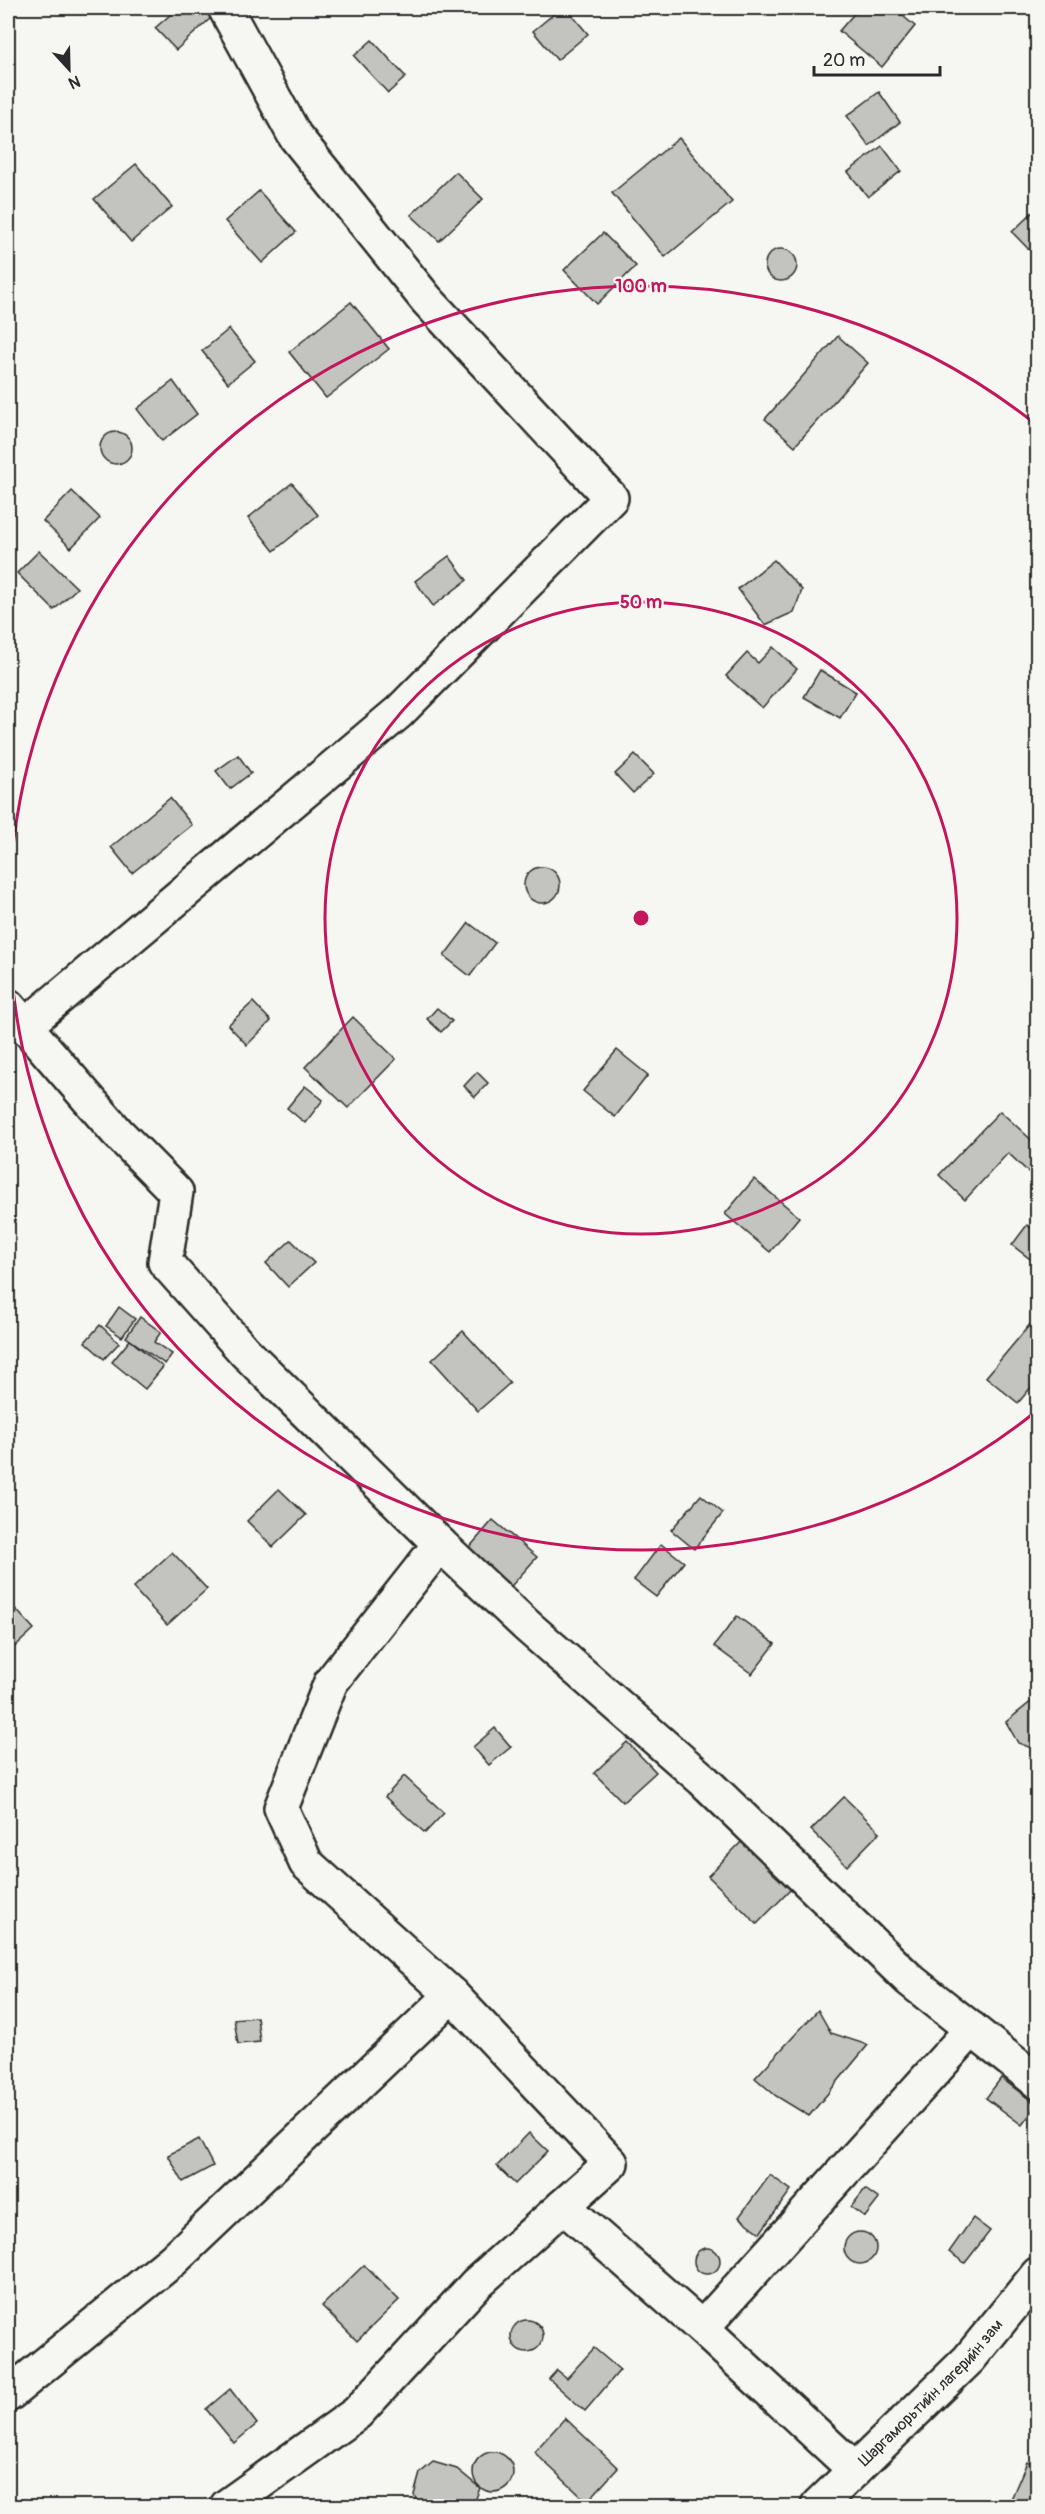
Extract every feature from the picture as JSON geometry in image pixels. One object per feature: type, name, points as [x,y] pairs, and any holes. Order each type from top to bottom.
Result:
[{"type":"street","points":[[225,8],[295,136],[426,299],[611,498],[399,712],[16,1016],[117,1132],[176,1192],[165,1262],[245,1352],[440,1544],[526,1625],[702,1779],[910,1980],[1038,2082]]},
{"type":"street","points":[[227,2506],[357,2413],[476,2284],[611,2163],[452,1995],[306,1863],[281,1808],[331,1682],[440,1544]]},
{"type":"street","points":[[8,2395],[173,2260],[452,1995]]},
{"type":"street","points":[[702,2328],[972,2029]]},
{"type":"street","points":[[562,2206],[702,2328],[855,2470]]},
{"type":"street","name":"Шаргаморьтийн лагерийн зам","points":[[818,2506],[969,2359],[1038,2274]]},
{"type":"building","points":[[178,8],[205,8],[213,16],[176,50],[155,28]]},
{"type":"building","points":[[561,8],[566,8],[588,34],[557,60],[533,31]]},
{"type":"building","points":[[859,8],[893,8],[915,26],[882,67],[839,31]]},
{"type":"building","points":[[372,40],[406,77],[388,93],[354,56]]},
{"type":"building","points":[[879,92],[900,122],[869,146],[847,116]]},
{"type":"building","points":[[679,138],[732,202],[665,257],[612,193]]},
{"type":"building","points":[[882,146],[901,171],[868,197],[848,172]]},
{"type":"building","points":[[136,164],[172,207],[131,242],[94,199]]},
{"type":"building","points":[[456,172],[483,199],[439,241],[411,215]]},
{"type":"building","points":[[259,191],[296,232],[262,263],[225,221]]},
{"type":"building","points":[[1038,207],[1038,259],[1012,232]]},
{"type":"building","points":[[603,233],[636,266],[597,304],[564,270]]},
{"type":"building","points":[[781,249],[792,254],[797,265],[792,276],[781,281],[770,276],[765,265],[770,254]]},
{"type":"building","points":[[351,302],[389,349],[326,398],[289,352]]},
{"type":"building","points":[[229,329],[255,361],[228,383],[202,351]]},
{"type":"building","points":[[838,336],[868,363],[795,446],[765,419]]},
{"type":"building","points":[[173,381],[197,414],[162,441],[137,409]]},
{"type":"building","points":[[116,432],[127,437],[132,448],[127,459],[116,464],[105,459],[100,448],[105,437]]},
{"type":"building","points":[[292,483],[318,515],[274,551],[248,518]]},
{"type":"building","points":[[72,491],[100,518],[71,548],[43,521]]},
{"type":"building","points":[[39,551],[77,588],[54,610],[17,573]]},
{"type":"building","points":[[449,556],[467,580],[433,606],[415,581]]},
{"type":"building","points":[[774,560],[802,590],[794,612],[765,625],[738,589]]},
{"type":"building","points":[[773,647],[797,669],[762,708],[726,676],[747,653],[758,663]]},
{"type":"building","points":[[820,670],[856,692],[840,718],[804,697]]},
{"type":"building","points":[[238,755],[251,773],[230,789],[216,771]]},
{"type":"building","points":[[635,755],[654,774],[633,793],[615,774]]},
{"type":"building","points":[[170,798],[192,825],[132,873],[111,847]]},
{"type":"building","points":[[542,867],[555,872],[560,885],[555,898],[542,903],[529,898],[524,885],[529,872]]},
{"type":"building","points":[[469,923],[495,943],[470,976],[444,956]]},
{"type":"building","points":[[253,1002],[271,1021],[247,1045],[228,1025]]},
{"type":"building","points":[[437,1008],[452,1021],[441,1032],[427,1019]]},
{"type":"building","points":[[353,1017],[396,1059],[348,1108],[305,1067]]},
{"type":"building","points":[[617,1050],[648,1075],[615,1117],[583,1091]]},
{"type":"building","points":[[477,1072],[488,1083],[475,1097],[464,1086]]},
{"type":"building","points":[[305,1086],[323,1100],[305,1123],[287,1108]]},
{"type":"building","points":[[1000,1111],[1038,1146],[1038,1181],[1008,1153],[965,1200],[939,1175]]},
{"type":"building","points":[[754,1179],[799,1217],[770,1252],[725,1214]]},
{"type":"building","points":[[1027,1225],[1038,1233],[1038,1258],[1034,1262],[1012,1245]]},
{"type":"building","points":[[291,1240],[314,1263],[288,1287],[266,1263]]},
{"type":"building","points":[[119,1307],[135,1319],[122,1337],[106,1326]]},
{"type":"building","points":[[1037,1316],[1038,1379],[1018,1403],[986,1377]]},
{"type":"building","points":[[140,1317],[161,1332],[154,1342],[172,1354],[165,1364],[126,1337]]},
{"type":"building","points":[[100,1325],[119,1343],[104,1359],[85,1342]]},
{"type":"building","points":[[463,1331],[510,1383],[478,1411],[432,1360]]},
{"type":"building","points":[[130,1340],[163,1367],[145,1389],[112,1362]]},
{"type":"building","points":[[279,1489],[306,1515],[273,1547],[247,1521]]},
{"type":"building","points":[[701,1495],[723,1513],[694,1549],[671,1530]]},
{"type":"building","points":[[493,1520],[537,1557],[505,1593],[462,1556]]},
{"type":"building","points":[[661,1544],[684,1562],[656,1597],[634,1580]]},
{"type":"building","points":[[172,1552],[207,1589],[167,1625],[133,1588]]},
{"type":"building","points":[[8,1603],[34,1629],[8,1653]]},
{"type":"building","points":[[737,1616],[775,1644],[752,1674],[714,1646]]},
{"type":"building","points":[[1038,1696],[1038,1745],[1034,1749],[1018,1743],[1006,1722]]},
{"type":"building","points":[[495,1728],[511,1747],[489,1765],[473,1747]]},
{"type":"building","points":[[627,1742],[656,1772],[623,1802],[594,1773]]},
{"type":"building","points":[[404,1776],[444,1813],[425,1833],[385,1797]]},
{"type":"building","points":[[844,1797],[880,1832],[847,1866],[811,1830]]},
{"type":"building","points":[[743,1840],[793,1887],[757,1924],[708,1876]]},
{"type":"building","points":[[1038,1881],[1038,1893],[1032,1885]]},
{"type":"building","points":[[818,2010],[831,2033],[868,2045],[809,2116],[776,2096],[755,2078]]},
{"type":"building","points":[[257,2017],[260,2042],[238,2044],[234,2019]]},
{"type":"building","points":[[1038,2047],[1038,2066],[1028,2060]]},
{"type":"building","points":[[1001,2078],[1037,2105],[1022,2125],[986,2098]]},
{"type":"building","points":[[529,2133],[548,2151],[515,2184],[497,2166]]},
{"type":"building","points":[[199,2139],[213,2166],[183,2182],[168,2155]]},
{"type":"building","points":[[770,2175],[791,2190],[760,2233],[739,2217]]},
{"type":"building","points":[[865,2189],[879,2199],[865,2217],[851,2207]]},
{"type":"building","points":[[973,2218],[990,2231],[965,2263],[949,2252]]},
{"type":"building","points":[[860,2232],[871,2237],[876,2248],[871,2259],[860,2264],[849,2259],[844,2248],[849,2237]]},
{"type":"building","points":[[707,2248],[716,2252],[720,2261],[716,2270],[707,2274],[698,2270],[694,2261],[698,2252]]},
{"type":"building","points":[[364,2265],[399,2300],[357,2341],[322,2306]]},
{"type":"building","points":[[527,2320],[538,2325],[543,2336],[538,2347],[527,2352],[516,2347],[511,2336],[516,2325]]},
{"type":"building","points":[[594,2348],[620,2370],[585,2411],[549,2379],[557,2370],[567,2378]]},
{"type":"building","points":[[230,2389],[257,2424],[234,2443],[206,2409]]},
{"type":"building","points":[[565,2418],[618,2468],[587,2502],[534,2452]]},
{"type":"building","points":[[493,2452],[501,2453],[507,2458],[512,2464],[512,2480],[507,2486],[501,2491],[493,2492],[485,2491],[479,2486],[474,2480],[473,2472],[474,2464],[479,2458],[485,2453]]},
{"type":"building","points":[[433,2462],[457,2469],[480,2488],[473,2506],[419,2506],[414,2495],[420,2473]]},
{"type":"building","points":[[1027,2462],[1038,2467],[1038,2506],[1008,2506]]}]
